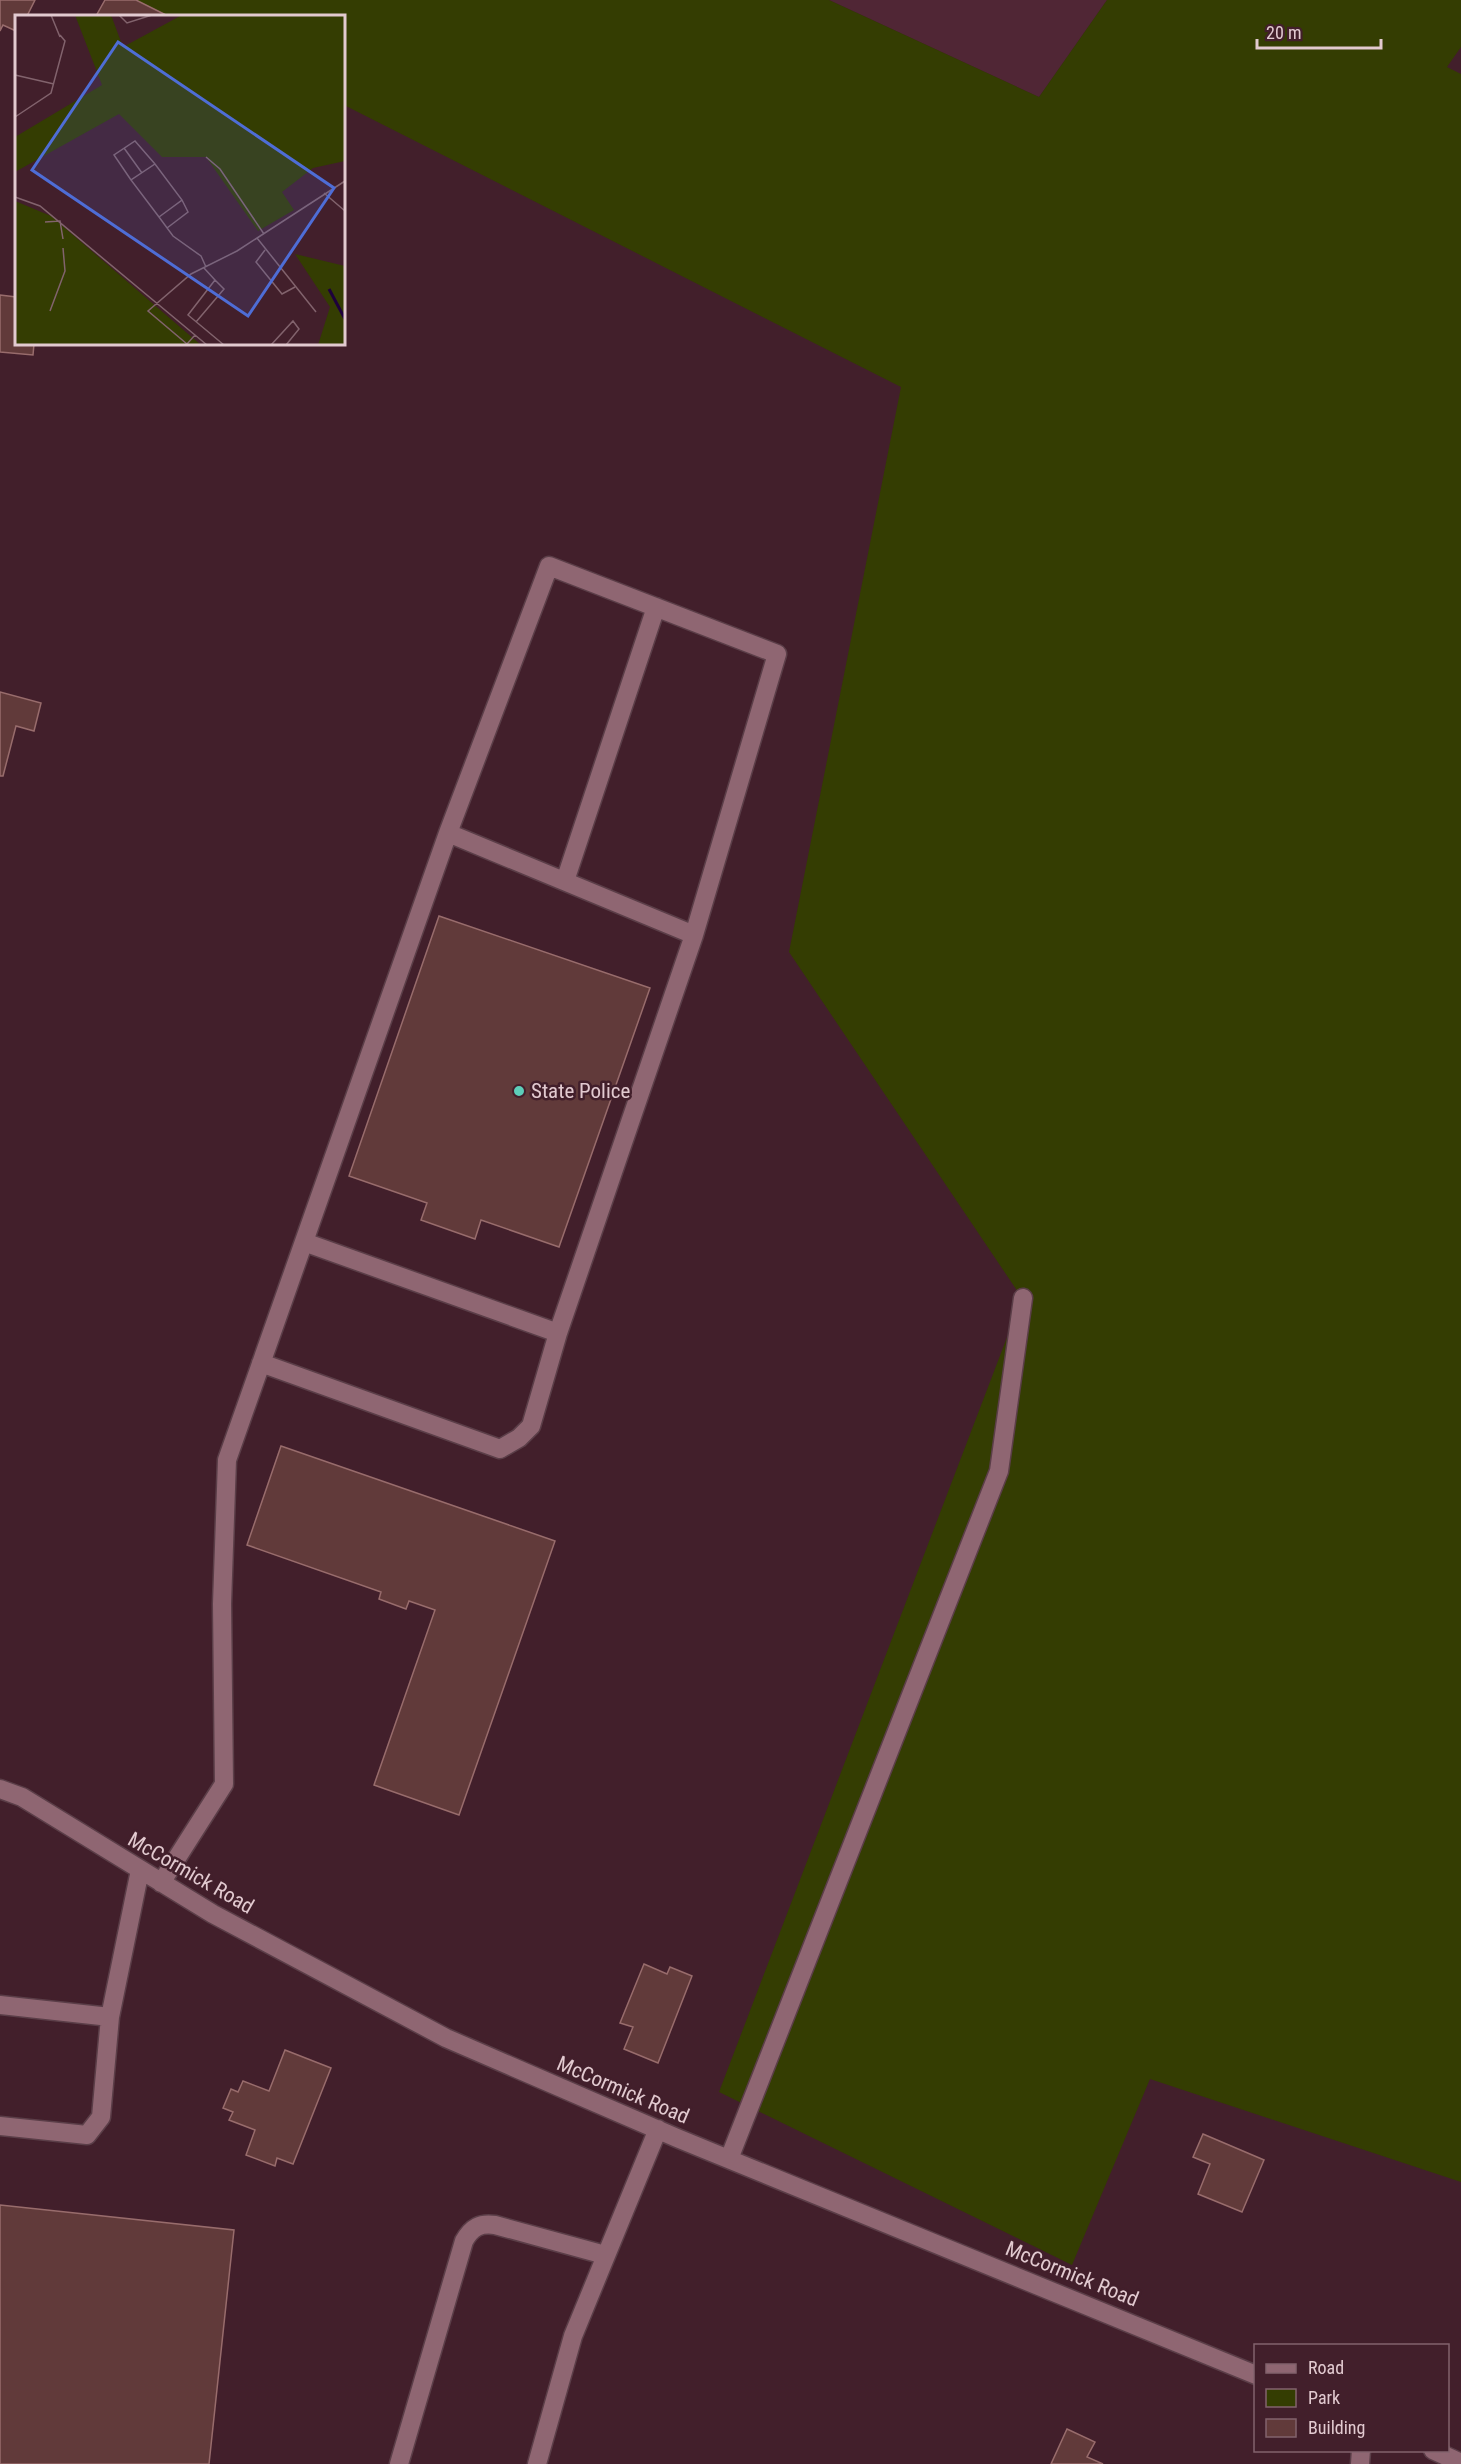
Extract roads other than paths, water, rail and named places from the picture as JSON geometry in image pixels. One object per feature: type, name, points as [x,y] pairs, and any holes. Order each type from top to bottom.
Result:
[{"type":"street","points":[[161,1882],[224,1784],[222,1604],[227,1460],[261,1363],[304,1242],[448,832],[549,566],[777,654],[694,935],[558,1333],[531,1426],[519,1438],[500,1449],[261,1363]]},
{"type":"street","points":[[565,881],[656,607]]},
{"type":"street","points":[[448,832],[694,935]]},
{"type":"street","points":[[304,1242],[558,1333]]},
{"type":"street","points":[[729,2159],[999,1471],[1023,1298]]},
{"type":"street","name":"McCormick Road","points":[[0,1789],[22,1797],[213,1914],[446,2038],[729,2159],[1254,2374]]},
{"type":"street","points":[[0,2126],[87,2135],[100,2117],[110,2017],[140,1870]]},
{"type":"street","points":[[0,2005],[110,2017]]},
{"type":"street","points":[[537,2464],[573,2336],[658,2129]]},
{"type":"street","points":[[399,2464],[464,2241],[472,2229],[477,2225],[495,2225],[605,2255]]},
{"type":"street","points":[[1435,2452],[1461,2463]]},
{"type":"place","name":"State Police","points":[[519,1091]]}]
